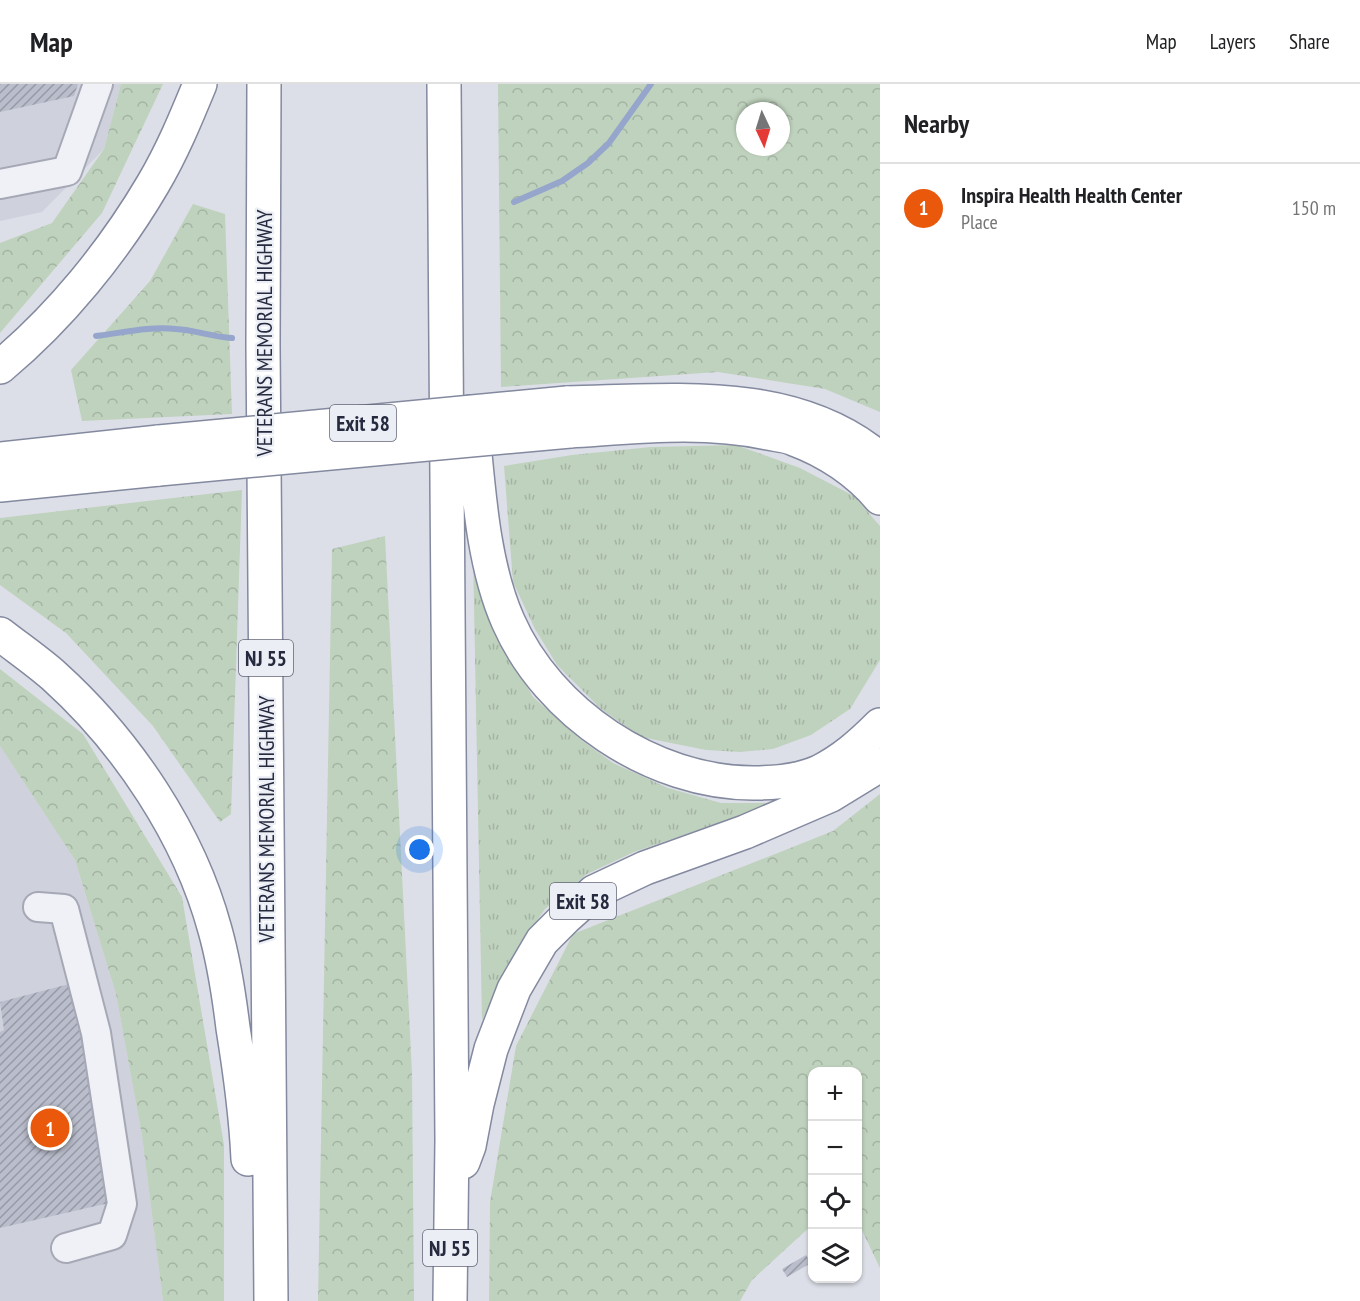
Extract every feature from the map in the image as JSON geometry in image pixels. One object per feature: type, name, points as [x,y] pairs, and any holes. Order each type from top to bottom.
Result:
[{"type":"highway","points":[[0,368],[32,341],[81,285],[124,230],[182,129],[200,84]]},
{"type":"highway","name":"VETERANS MEMORIAL HIGHWAY","points":[[264,84],[263,358],[271,1301]]},
{"type":"highway","name":"NJ 55","points":[[444,84],[447,296],[450,1301]]},
{"type":"highway","points":[[447,296],[466,357],[480,502],[494,584],[508,623],[531,661],[552,688],[579,714],[608,736],[642,756],[684,774],[727,783],[777,783],[818,772],[854,751],[880,725]]},
{"type":"highway","name":"Exit 58","points":[[0,459],[159,456],[569,417],[697,400],[768,408],[804,417],[837,429],[866,447],[880,459]]},
{"type":"highway","points":[[569,417],[655,425],[746,428],[793,438],[835,460],[865,480],[880,498]]},
{"type":"highway","points":[[0,485],[159,456]]},
{"type":"highway","points":[[0,634],[53,675],[122,748],[175,831],[200,886],[215,929],[227,983],[246,1122],[250,1195],[271,1233]]},
{"type":"highway","name":"Exit 58","points":[[451,1194],[469,1146],[491,1049],[514,989],[542,941],[594,892],[645,868],[745,832],[831,795],[880,765]]},
{"type":"lane","points":[[0,184],[67,171],[98,84]]},
{"type":"lane","points":[[38,907],[64,909],[96,1032],[122,1204],[112,1235],[66,1248]]},
{"type":"shaded area","points":[[0,84],[121,84],[104,149],[42,212],[0,221]]},
{"type":"shaded area","points":[[0,746],[75,860],[116,994],[142,1136],[163,1301],[0,1301]]},
{"type":"green space","points":[[121,84],[163,84],[102,213],[0,333],[0,243],[52,223],[104,149]]},
{"type":"green space","points":[[498,84],[880,84],[880,412],[825,389],[718,372],[501,387]]},
{"type":"green space","points":[[193,204],[225,214],[232,414],[82,421],[71,370],[150,281]]},
{"type":"green space","points":[[736,445],[800,468],[854,496],[880,526],[880,660],[850,709],[811,735],[773,749],[740,752],[706,750],[641,737],[601,709],[557,665],[535,629],[513,582],[504,466],[572,455],[651,447]]},
{"type":"green space","points":[[242,490],[231,814],[220,822],[153,726],[66,633],[0,585],[0,518]]},
{"type":"green space","points":[[385,536],[412,1073],[414,1301],[318,1301],[332,549]]},
{"type":"green space","points":[[473,553],[509,655],[533,697],[580,739],[613,763],[668,788],[721,803],[776,803],[634,852],[587,874],[545,909],[519,947],[482,1020]]},
{"type":"green space","points":[[0,669],[83,734],[182,897],[224,1145],[224,1301],[163,1301],[142,1136],[116,994],[75,860],[0,746]]},
{"type":"green space","points":[[880,794],[880,1268],[862,1230],[862,1067],[808,1067],[808,1229],[752,1280],[740,1301],[489,1301],[490,1202],[516,1046],[573,934],[833,831]]},
{"type":"building","points":[[0,84],[78,84],[74,96],[0,112]]},
{"type":"building","points":[[73,983],[91,1052],[109,1203],[0,1228],[0,1032],[4,1030],[0,1002]]},
{"type":"building","points":[[806,1255],[808,1258],[808,1265],[787,1277],[782,1269]]},
{"type":"waterway","points":[[514,202],[562,181],[588,163],[609,143],[651,84]]},
{"type":"waterway","points":[[96,336],[166,328],[232,338]]},
{"type":"place","name":"Inspira Health Health Center","points":[[50,1128]]}]
